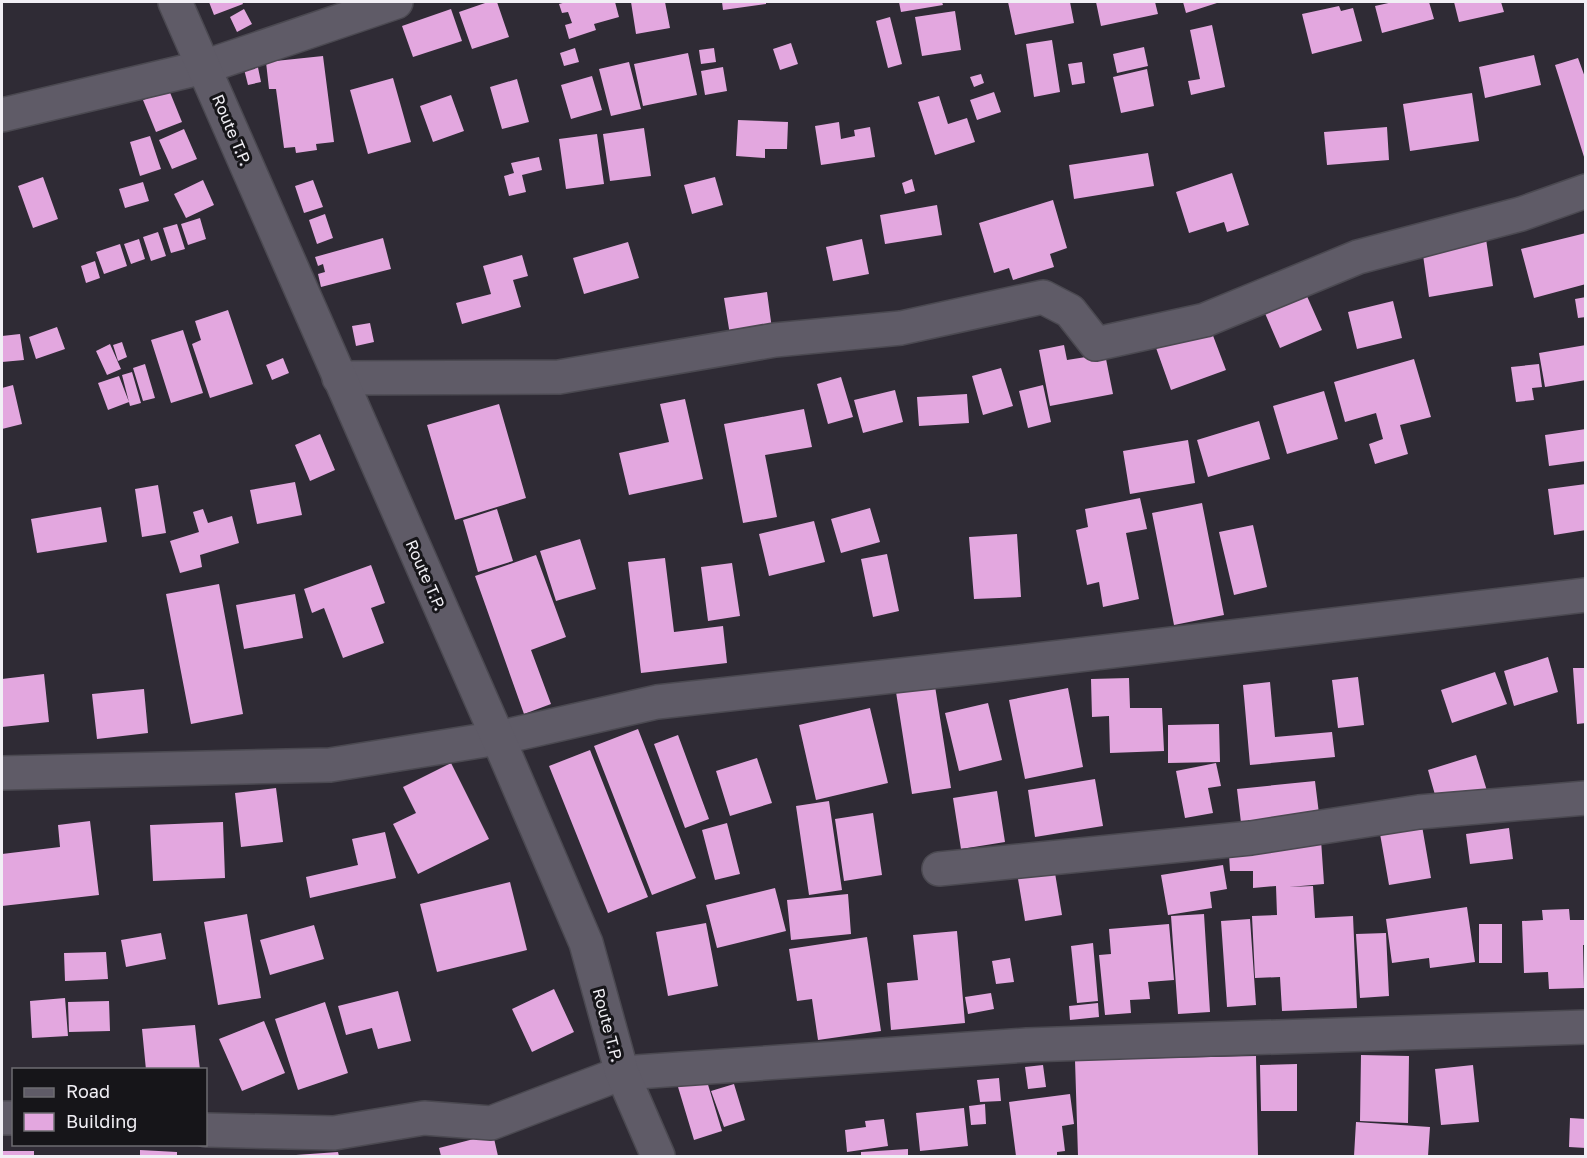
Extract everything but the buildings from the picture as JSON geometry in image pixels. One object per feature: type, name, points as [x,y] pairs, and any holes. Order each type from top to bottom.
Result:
[{"type":"street","name":"Route T.P.","points":[[175,2],[586,943],[622,1073],[658,1156]]},
{"type":"street","points":[[2,115],[204,67],[396,2]]},
{"type":"street","points":[[339,378],[559,377],[775,340],[901,328],[1043,297],[1070,311],[1096,344],[1205,320],[1358,257],[1521,214],[1586,192]]},
{"type":"street","points":[[2,773],[330,765],[498,738],[657,702],[1586,595]]},
{"type":"street","points":[[939,869],[1251,838],[1419,813],[1586,798]]},
{"type":"street","points":[[207,1130],[334,1133],[424,1118],[491,1124],[622,1073],[1027,1044],[1586,1026]]}]
